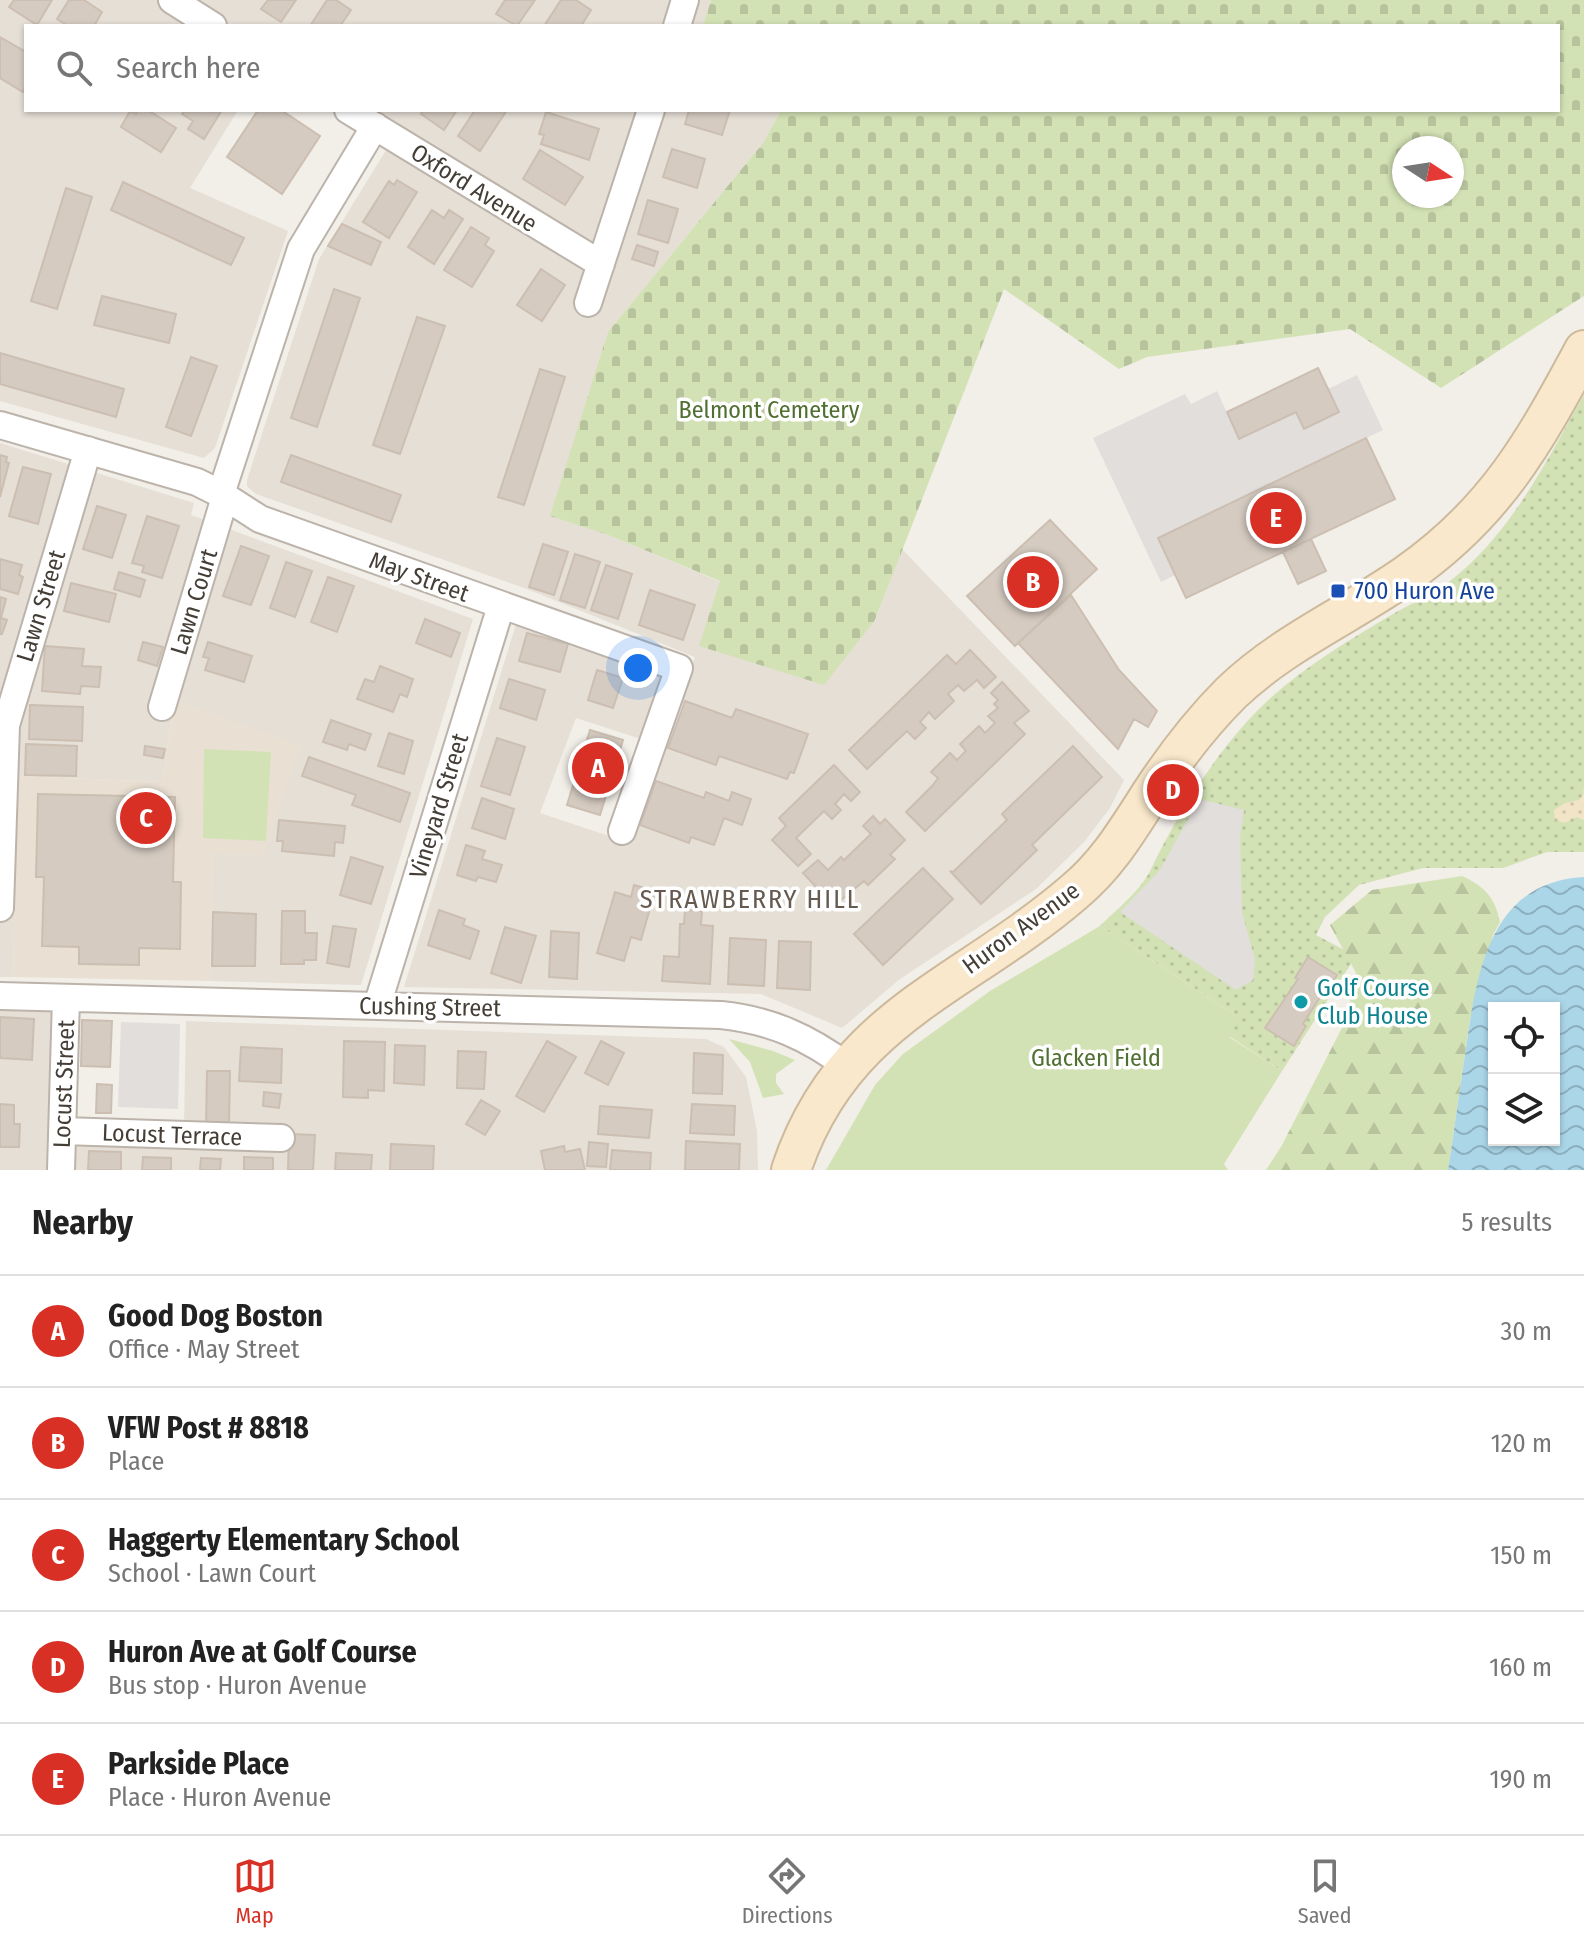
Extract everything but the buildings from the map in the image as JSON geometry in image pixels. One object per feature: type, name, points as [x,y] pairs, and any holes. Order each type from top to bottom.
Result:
[{"type":"street","points":[[172,0],[210,24]]},
{"type":"street","name":"Oxford Avenue","points":[[351,112],[601,264]]},
{"type":"street","points":[[588,303],[650,112]]},
{"type":"street","points":[[223,495],[301,249],[375,126]]},
{"type":"street","name":"Huron Avenue","points":[[791,1170],[817,1111],[870,1041],[899,1015],[1054,909],[1097,871],[1197,731],[1249,677],[1296,641],[1405,575],[1470,523],[1522,458],[1584,350]]},
{"type":"street","name":"May Street","points":[[0,425],[191,480],[223,495],[260,519],[679,668],[622,831]]},
{"type":"street","name":"Lawn Street","points":[[0,908],[6,725],[88,450]]},
{"type":"street","name":"Lawn Court","points":[[162,707],[223,495]]},
{"type":"street","name":"Vineyard Street","points":[[377,1006],[501,606]]},
{"type":"street","name":"Cushing Street","points":[[0,996],[734,1017],[772,1025],[807,1038],[848,1067]]},
{"type":"street","name":"Locust Street","points":[[61,1170],[66,998]]},
{"type":"street","name":"Locust Terrace","points":[[63,1131],[281,1138]]},
{"type":"shaded area","points":[[0,0],[711,0],[704,24],[24,24],[24,112],[237,112],[190,188],[288,231],[215,448],[204,458],[0,401]]},
{"type":"shaded area","points":[[378,112],[780,112],[763,143],[608,332],[551,516],[608,535],[721,582],[875,621],[902,549],[1124,780],[1110,808],[1084,842],[1036,889],[900,979],[842,1028],[761,994],[404,987],[517,621],[666,673],[641,739],[576,718],[540,813],[627,842],[636,818],[642,819],[653,787],[649,781],[663,744],[670,745],[684,704],[679,702],[695,657],[527,589],[256,494],[247,486],[319,259],[401,126]]},
{"type":"shaded area","points":[[1357,375],[1383,430],[1158,538],[1175,575],[1161,582],[1093,438],[1185,394],[1191,404],[1217,391],[1239,439],[1296,412],[1304,428],[1338,412],[1328,389]]},
{"type":"shaded area","points":[[0,443],[194,503],[191,515],[473,619],[361,985],[210,981],[213,854],[179,702],[172,719],[162,782],[17,776],[13,977],[0,977]]},
{"type":"shaded area","points":[[178,702],[301,745],[263,855],[213,854],[210,981],[13,977],[17,776],[162,782],[172,719]]},
{"type":"shaded area","points":[[1199,799],[1244,810],[1240,837],[1242,912],[1255,960],[1253,980],[1236,990],[1120,912],[1160,870]]},
{"type":"shaded area","points":[[0,1010],[52,1010],[49,1123],[184,1127],[186,1021],[706,1039],[724,1047],[746,1077],[757,1131],[758,1170],[0,1170]]},
{"type":"shaded area","points":[[121,1022],[180,1024],[178,1109],[118,1107]]},
{"type":"green space","name":"Belmont Cemetery","points":[[711,0],[1584,0],[1584,296],[1441,388],[1350,329],[1147,357],[1119,369],[1004,289],[875,620],[824,685],[699,646],[720,581],[608,535],[550,516],[608,332],[763,143],[780,112],[1560,112],[1560,24],[704,24]]},
{"type":"green space","points":[[1584,395],[1584,852],[1547,852],[1503,868],[1423,868],[1359,885],[1325,917],[1316,935],[1356,956],[1282,1071],[1229,1036],[1235,1015],[1100,926],[1142,884],[1199,785],[1259,709],[1323,657],[1450,581],[1492,541],[1526,495]]},
{"type":"green space","points":[[204,749],[271,752],[266,841],[203,838]]},
{"type":"green space","points":[[1462,876],[1488,894],[1500,922],[1493,935],[1470,1020],[1448,1170],[1266,1170],[1281,1147],[1346,1020],[1356,973],[1330,925],[1372,890]]},
{"type":"green space","name":"Glacken Field","points":[[1100,926],[1235,1015],[1236,1024],[1229,1037],[1282,1071],[1224,1164],[1228,1170],[826,1170],[875,1085],[903,1054],[990,991]]},
{"type":"green space","points":[[729,1039],[795,1060],[776,1074],[776,1083],[784,1094],[763,1098],[750,1062]]},
{"type":"sand","points":[[1584,787],[1584,820],[1577,817],[1565,823],[1555,820],[1554,810],[1565,803],[1579,800]]},
{"type":"water","points":[[1584,877],[1584,1170],[1448,1170],[1469,1025],[1482,966],[1492,939],[1507,915],[1526,896],[1551,883]]},
{"type":"place","name":"Parkside Place","points":[[1276,518]]},
{"type":"place","name":"VFW Post # 8818","points":[[1033,582]]},
{"type":"place","name":"700 Huron Ave","points":[[1338,591]]},
{"type":"place","name":"Good Dog Boston","points":[[598,768]]},
{"type":"place","name":"Huron Ave at Golf Course","points":[[1173,790]]},
{"type":"place","name":"Haggerty Elementary School","points":[[146,818]]},
{"type":"place","name":"Golf Course Club House","points":[[1301,1002]]},
{"type":"district","name":"STRAWBERRY HILL","points":[[750,899]]}]
